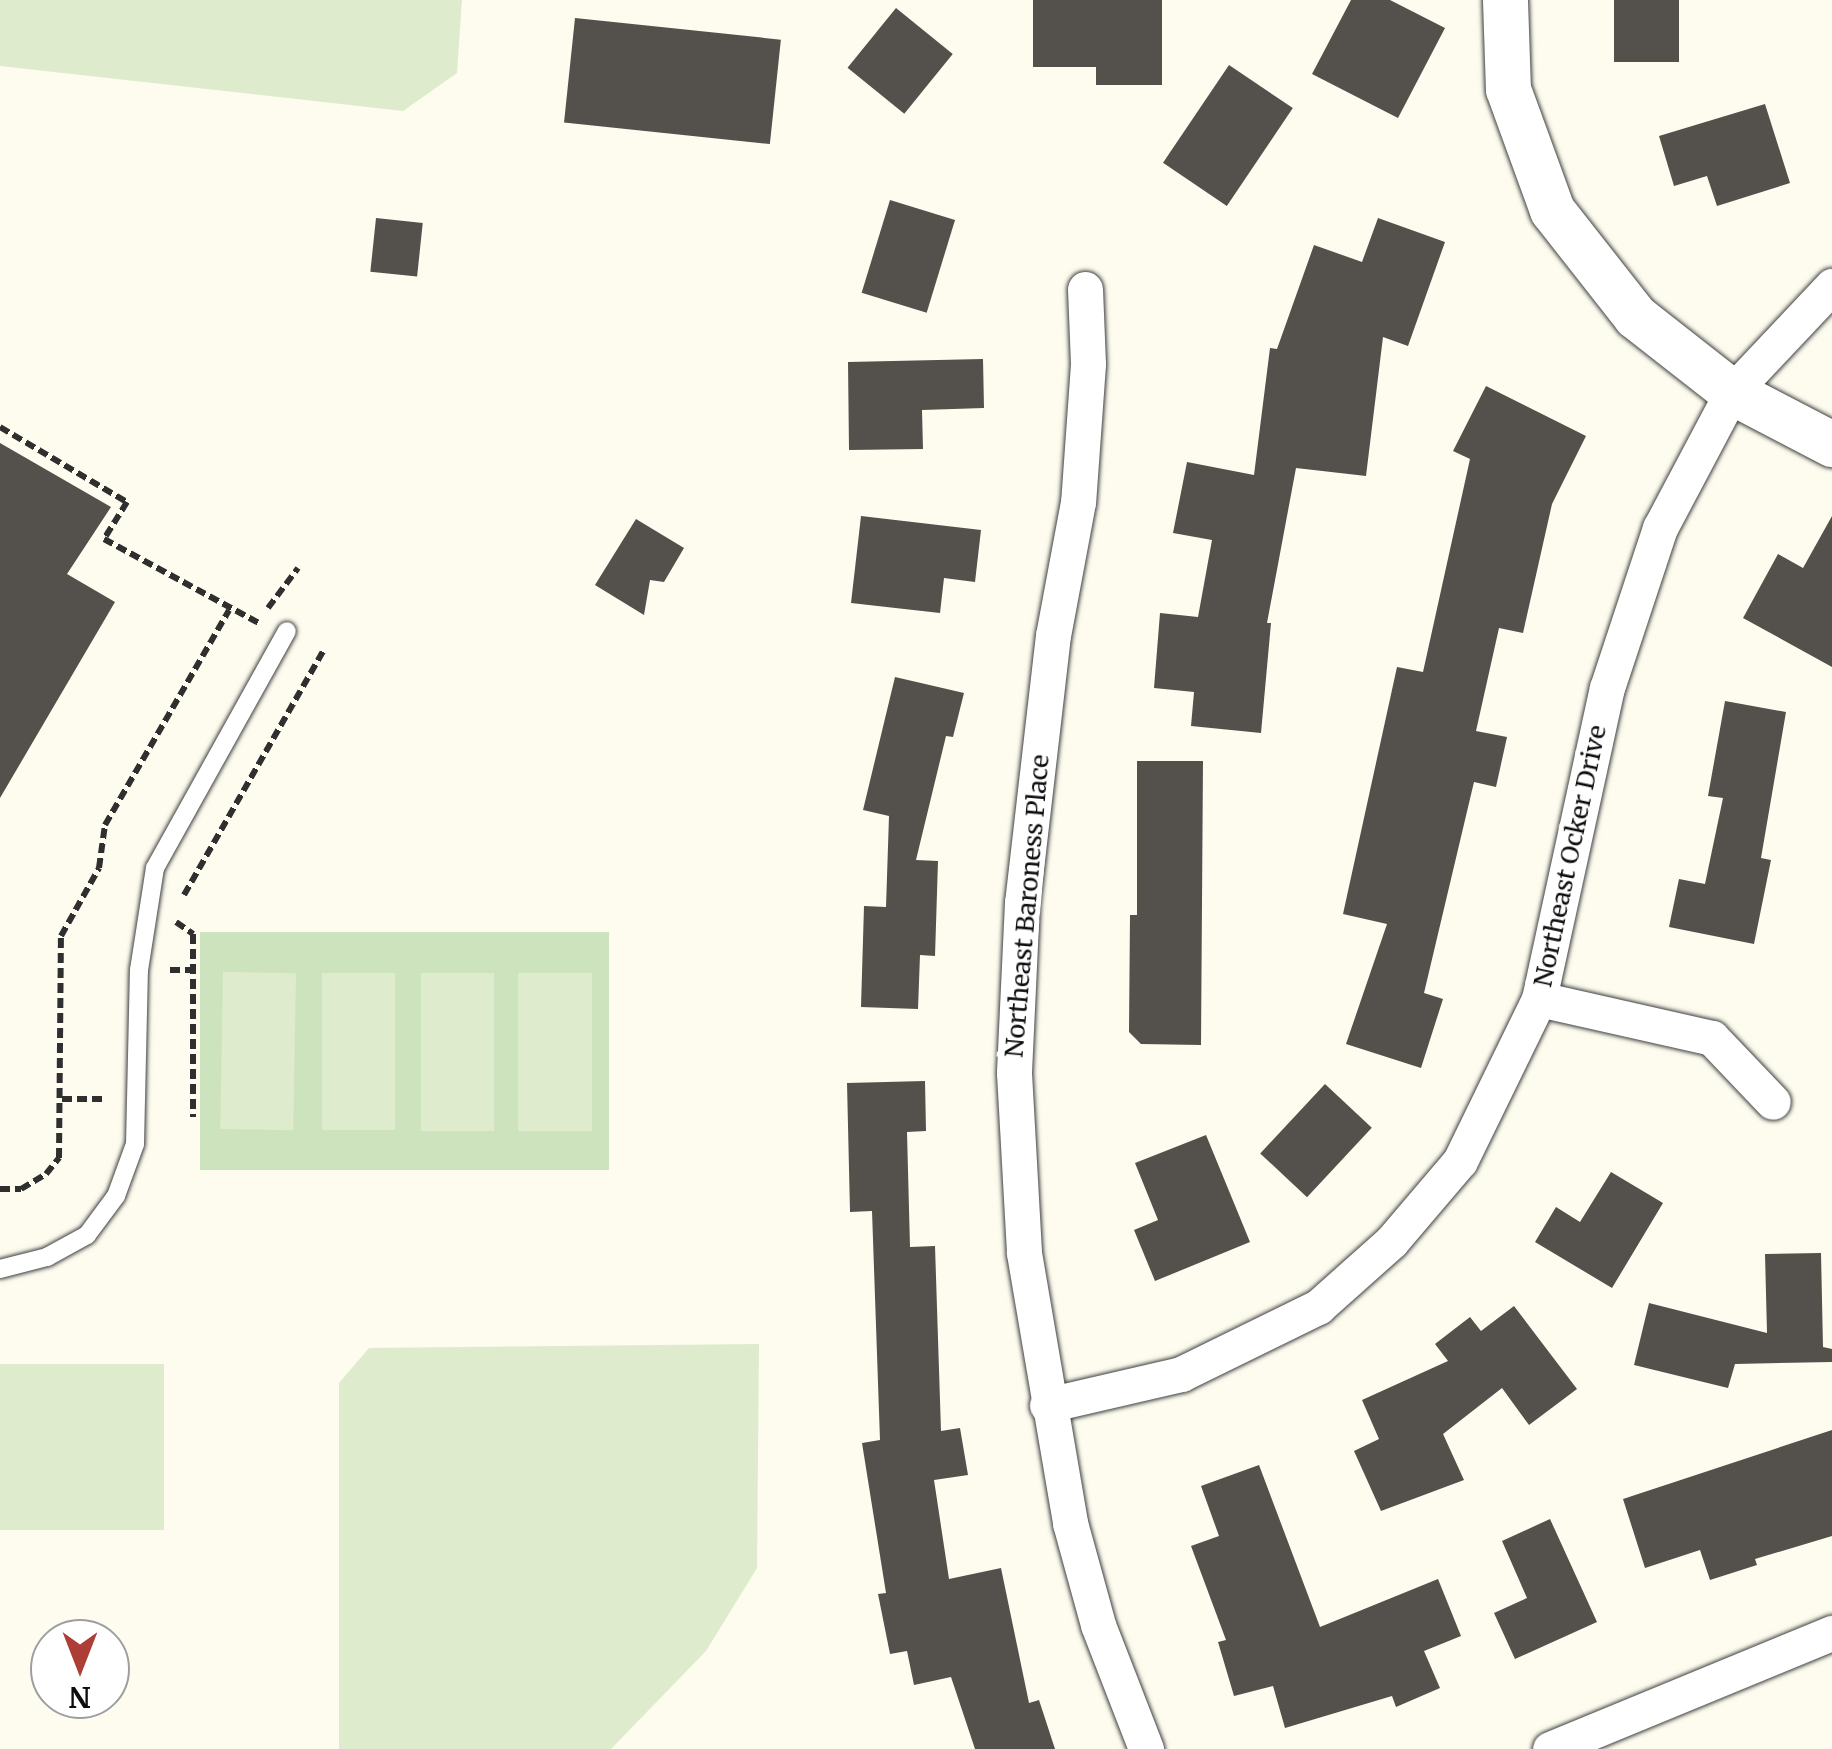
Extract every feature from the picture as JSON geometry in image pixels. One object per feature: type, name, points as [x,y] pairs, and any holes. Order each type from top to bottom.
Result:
[{"type":"street","points":[[1505,0],[1508,88],[1552,210],[1635,316],[1732,392],[1832,444]]},
{"type":"street","name":"Northeast Ocker Drive","points":[[1047,1405],[1181,1374],[1318,1306],[1391,1242],[1460,1161],[1538,999],[1606,688],[1660,528],[1732,392],[1832,286]]},
{"type":"street","name":"Northeast Baroness Place","points":[[1085,289],[1088,364],[1078,502],[1053,635],[1022,902],[1014,1073],[1024,1253],[1070,1523],[1098,1625],[1146,1749]]},
{"type":"street","points":[[1538,999],[1712,1038],[1773,1102]]},
{"type":"street","points":[[1550,1749],[1586,1742],[1832,1633]]},
{"type":"lane","points":[[0,1269],[47,1256],[87,1235],[116,1196],[135,1144],[139,970],[156,868],[286,630]]},
{"type":"path","points":[[0,427],[127,502],[104,539],[257,625],[280,586],[298,568]]},
{"type":"path","points":[[0,1189],[21,1189],[46,1174],[59,1158],[62,936],[99,868],[105,826],[228,610]]},
{"type":"path","points":[[180,902],[322,651]]},
{"type":"path","points":[[171,918],[192,934],[193,1118]]},
{"type":"path","points":[[62,1099],[136,1099]]},
{"type":"green space","points":[[0,0],[462,0],[457,73],[403,111],[0,66]]},
{"type":"green space","points":[[200,932],[609,932],[609,1170],[200,1170]]},
{"type":"green space","points":[[223,972],[296,973],[293,1130],[220,1129]]},
{"type":"green space","points":[[322,973],[395,973],[395,1130],[322,1130]]},
{"type":"green space","points":[[421,973],[494,973],[494,1131],[421,1131]]},
{"type":"green space","points":[[518,973],[592,973],[592,1131],[518,1131]]},
{"type":"green space","points":[[759,1344],[757,1568],[706,1651],[611,1749],[339,1749],[339,1383],[369,1348]]},
{"type":"green space","points":[[0,1364],[164,1364],[164,1530],[0,1530]]},
{"type":"building","points":[[1033,0],[1162,0],[1162,85],[1096,85],[1096,67],[1033,67]]},
{"type":"building","points":[[1351,0],[1390,0],[1445,28],[1398,118],[1312,74]]},
{"type":"building","points":[[1614,0],[1679,0],[1679,62],[1614,62]]},
{"type":"building","points":[[896,8],[953,54],[904,114],[848,68]]},
{"type":"building","points":[[575,18],[781,40],[770,144],[564,122]]},
{"type":"building","points":[[1229,65],[1293,108],[1227,206],[1163,163]]},
{"type":"building","points":[[1765,104],[1790,183],[1717,206],[1707,176],[1674,186],[1659,136]]},
{"type":"building","points":[[890,200],[955,220],[927,313],[862,293]]},
{"type":"building","points":[[376,218],[423,223],[417,277],[370,272]]},
{"type":"building","points":[[1378,218],[1445,242],[1408,346],[1383,337],[1366,476],[1296,468],[1267,623],[1271,623],[1261,733],[1191,726],[1194,692],[1154,688],[1160,613],[1198,617],[1212,540],[1173,533],[1187,462],[1254,475],[1270,348],[1277,349],[1314,245],[1362,262]]},
{"type":"building","points":[[983,359],[984,408],[922,410],[923,449],[849,450],[848,362]]},
{"type":"building","points":[[1486,386],[1586,436],[1552,504],[1523,633],[1499,628],[1476,731],[1507,737],[1496,787],[1474,782],[1424,993],[1443,999],[1421,1068],[1346,1044],[1387,924],[1343,914],[1397,667],[1423,672],[1470,459],[1453,451]]},
{"type":"building","points":[[0,443],[111,507],[67,574],[115,602],[0,798]]},
{"type":"building","points":[[861,516],[981,530],[975,582],[944,578],[940,613],[851,603]]},
{"type":"building","points":[[1832,516],[1832,667],[1743,618],[1778,554],[1803,568]]},
{"type":"building","points":[[636,519],[684,548],[664,582],[650,580],[644,615],[595,585]]},
{"type":"building","points":[[895,677],[964,693],[953,737],[946,736],[916,860],[938,861],[935,956],[920,955],[918,1009],[861,1007],[864,906],[886,907],[889,816],[863,810]]},
{"type":"building","points":[[1725,701],[1786,712],[1761,858],[1771,860],[1754,944],[1669,927],[1679,879],[1705,884],[1723,798],[1708,796]]},
{"type":"building","points":[[1137,761],[1203,761],[1201,1045],[1141,1044],[1129,1032],[1130,915],[1137,915]]},
{"type":"building","points":[[925,1081],[926,1131],[907,1132],[910,1247],[935,1246],[941,1431],[960,1428],[968,1475],[934,1480],[949,1579],[1001,1568],[1029,1703],[1039,1700],[1055,1749],[975,1749],[951,1677],[914,1685],[907,1651],[890,1654],[878,1594],[886,1593],[862,1443],[880,1440],[872,1211],[850,1212],[847,1083]]},
{"type":"building","points":[[1325,1084],[1372,1128],[1307,1197],[1260,1153]]},
{"type":"building","points":[[1206,1135],[1250,1242],[1155,1281],[1134,1230],[1158,1220],[1135,1163]]},
{"type":"building","points":[[1611,1172],[1663,1203],[1612,1288],[1535,1242],[1556,1207],[1580,1222]]},
{"type":"building","points":[[1821,1253],[1823,1347],[1832,1349],[1832,1362],[1735,1364],[1728,1388],[1634,1365],[1649,1303],[1767,1333],[1765,1254]]},
{"type":"building","points":[[1514,1306],[1577,1389],[1529,1425],[1502,1388],[1443,1434],[1464,1480],[1381,1511],[1354,1451],[1379,1439],[1362,1400],[1448,1361],[1435,1344],[1470,1317],[1481,1331]]},
{"type":"building","points":[[1832,1430],[1832,1536],[1755,1559],[1757,1565],[1710,1580],[1700,1550],[1645,1568],[1623,1499]]},
{"type":"building","points":[[1259,1465],[1320,1627],[1438,1579],[1461,1636],[1424,1651],[1440,1688],[1396,1707],[1392,1696],[1285,1728],[1273,1686],[1234,1696],[1218,1642],[1226,1640],[1191,1546],[1219,1536],[1201,1486]]},
{"type":"building","points":[[1550,1519],[1597,1622],[1515,1659],[1494,1613],[1527,1598],[1502,1541]]}]
